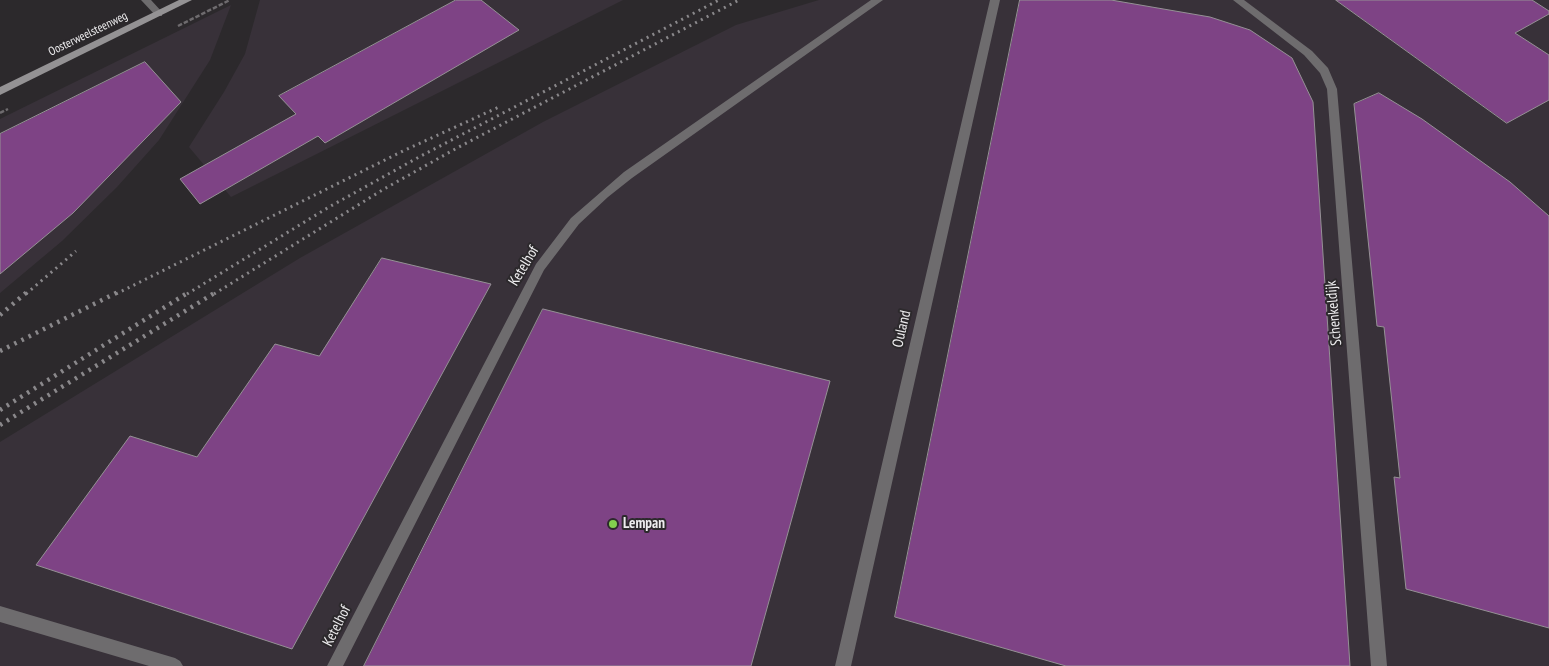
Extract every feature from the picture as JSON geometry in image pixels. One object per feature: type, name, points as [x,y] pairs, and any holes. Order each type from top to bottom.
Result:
[{"type":"main road","name":"Oosterweelsteenweg","points":[[0,91],[188,0]]},
{"type":"street","points":[[146,0],[159,14]]},
{"type":"street","name":"Ketelhof","points":[[335,666],[540,267],[575,220],[628,175],[878,0]]},
{"type":"street","name":"Ouland","points":[[843,666],[995,0]]},
{"type":"street","name":"Schenkeldijk","points":[[1238,0],[1308,53],[1324,71],[1332,89],[1379,666]]},
{"type":"street","points":[[0,614],[175,666]]},
{"type":"shaded area","points":[[260,0],[623,0],[231,197],[189,147],[224,92],[245,54]]},
{"type":"shaded area","points":[[819,0],[1549,0],[1549,666],[0,666],[0,442],[300,258],[543,122],[736,25]]},
{"type":"shaded area","points":[[231,5],[210,60],[159,140],[117,187],[62,241],[0,293],[0,119]]},
{"type":"building","points":[[456,0],[481,0],[519,30],[325,143],[318,136],[200,204],[180,179],[296,114],[279,96]]},
{"type":"building","points":[[1020,0],[1111,0],[1210,17],[1250,30],[1292,58],[1313,102],[1350,666],[1066,666],[895,617]]},
{"type":"building","points":[[1336,0],[1532,0],[1549,11],[1549,14],[1515,33],[1549,55],[1549,100],[1507,123]]},
{"type":"building","points":[[145,62],[181,102],[73,213],[0,274],[0,134]]},
{"type":"building","points":[[1379,93],[1422,119],[1510,182],[1549,216],[1549,628],[1406,589],[1394,477],[1400,478],[1384,327],[1377,326],[1354,104]]},
{"type":"building","points":[[382,258],[491,284],[292,649],[36,565],[130,436],[197,457],[275,344],[319,356]]},
{"type":"building","name":"Lempan","points":[[543,309],[830,381],[751,666],[364,666]]},
{"type":"railway","points":[[187,294],[329,207],[419,157],[719,0]]},
{"type":"railway","points":[[214,294],[384,189],[457,148],[739,0]]},
{"type":"railway","points":[[116,294],[403,151],[499,107]]},
{"type":"railway","points":[[26,294],[76,251]]},
{"type":"railway","points":[[0,315],[27,292]]},
{"type":"railway","points":[[0,351],[118,292]]},
{"type":"railway","points":[[0,410],[189,292]]},
{"type":"railway","points":[[0,425],[216,292]]},
{"type":"place","name":"Lempan","points":[[613,524]]}]
